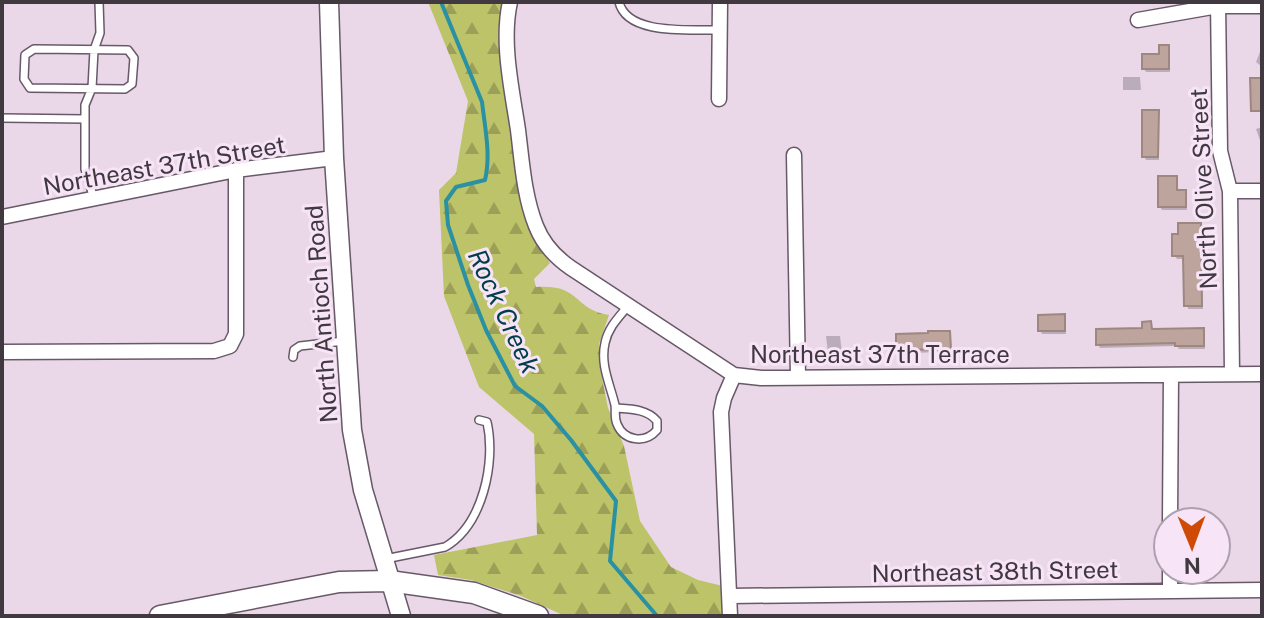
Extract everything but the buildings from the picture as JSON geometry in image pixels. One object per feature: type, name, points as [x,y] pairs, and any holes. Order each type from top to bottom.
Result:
[{"type":"main road","points":[[160,616],[339,582],[389,581],[474,593],[538,616]]},
{"type":"street","name":"North Antioch Road","points":[[329,2],[334,158],[352,430],[363,490],[401,616]]},
{"type":"street","name":"Northeast 37th Terrace","points":[[510,2],[507,17],[510,61],[528,200],[543,239],[558,259],[734,375],[1262,374]]},
{"type":"street","points":[[719,99],[720,2]]},
{"type":"street","points":[[1138,20],[1218,4],[1262,6]]},
{"type":"street","name":"North Olive Street","points":[[1218,4],[1220,151],[1230,191],[1232,374]]},
{"type":"street","points":[[794,155],[798,377]]},
{"type":"street","name":"Northeast 37th Street","points":[[2,217],[236,170],[334,158]]},
{"type":"street","points":[[2,352],[214,351],[230,346],[236,334],[236,170]]},
{"type":"street","points":[[1230,191],[1262,191]]},
{"type":"street","points":[[730,616],[721,412],[734,375]]},
{"type":"street","points":[[1170,506],[1171,375]]},
{"type":"street","points":[[1170,586],[1170,591]]},
{"type":"street","name":"Northeast 38th Street","points":[[730,596],[1262,590]]},
{"type":"lane","points":[[94,199],[85,169],[85,105],[92,88],[94,50],[100,33],[99,2]]},
{"type":"lane","points":[[619,2],[622,13],[632,21],[649,27],[719,30]]},
{"type":"lane","points":[[34,49],[94,50],[128,50],[134,58],[132,84],[125,89],[30,88],[24,79],[25,55],[34,49]]},
{"type":"lane","points":[[2,118],[85,119]]},
{"type":"lane","points":[[616,408],[648,413],[657,421],[657,430],[650,438],[639,440],[626,436],[615,420],[616,408],[608,386],[603,354],[609,330],[628,306]]},
{"type":"lane","points":[[293,357],[294,350],[300,346],[346,341]]},
{"type":"lane","points":[[383,560],[445,547],[465,529],[481,497],[491,455],[487,422],[479,420]]},
{"type":"green space","points":[[428,2],[504,2],[531,232],[550,263],[534,279],[536,287],[562,289],[588,308],[609,315],[599,344],[600,368],[608,408],[624,446],[640,521],[671,567],[698,580],[723,586],[736,616],[565,616],[521,596],[471,580],[438,575],[434,555],[537,535],[534,434],[479,387],[444,296],[439,190],[456,173],[468,101]]},
{"type":"waterway","name":"Rock Creek","points":[[441,2],[482,102],[487,141],[485,180],[456,187],[446,201],[448,225],[468,285],[486,330],[515,386],[542,406],[616,501],[610,561],[657,616]]}]
